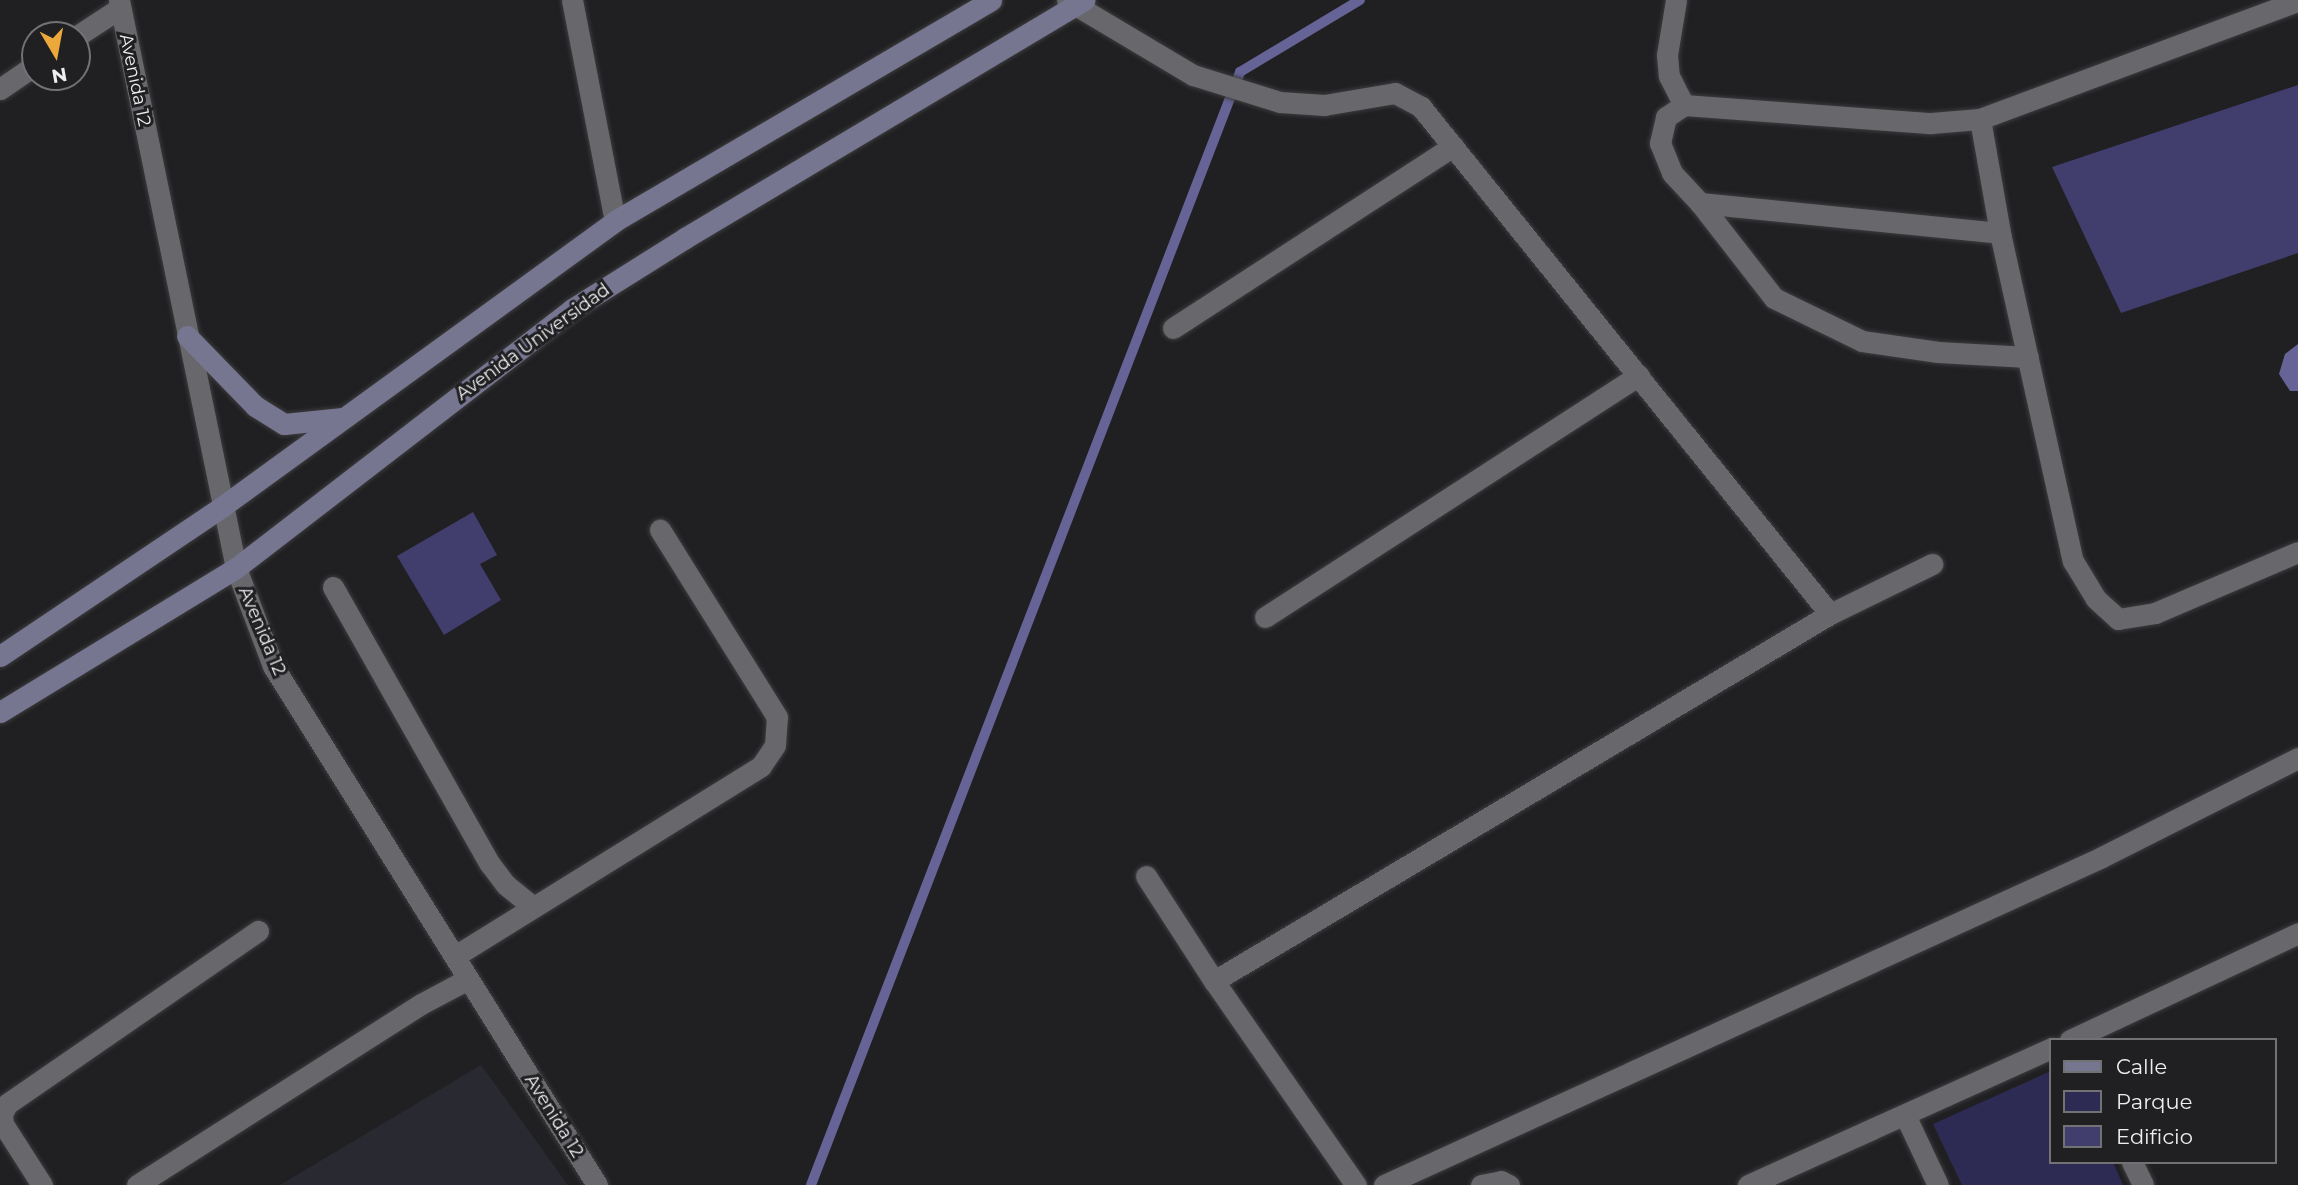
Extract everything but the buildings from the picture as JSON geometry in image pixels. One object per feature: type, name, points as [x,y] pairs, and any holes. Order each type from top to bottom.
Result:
[{"type":"street","points":[[572,0],[615,221]]},
{"type":"street","points":[[0,656],[223,506],[615,221],[991,0]]},
{"type":"street","points":[[1675,0],[1667,55],[1669,76],[1684,106]]},
{"type":"street","points":[[2028,357],[1938,352],[1862,341],[1774,298],[1700,203],[1672,173],[1660,143],[1666,117],[1684,106],[1931,123],[1980,119],[2298,1]]},
{"type":"street","points":[[1076,2],[1193,75],[1280,102],[1324,105],[1395,93],[1421,107],[1830,614]]},
{"type":"street","name":"Avenida Universidad","points":[[0,712],[236,568],[572,309],[1076,2]]},
{"type":"street","points":[[91,25],[119,4]]},
{"type":"street","name":"Avenida 12","points":[[119,4],[236,568],[273,666],[597,1185]]},
{"type":"street","points":[[0,89],[21,75]]},
{"type":"street","points":[[1980,119],[2000,233],[2073,561],[2096,599],[2118,620],[2155,613],[2298,552]]},
{"type":"street","points":[[1173,328],[1454,146]]},
{"type":"street","points":[[1700,203],[2000,233]]},
{"type":"street","points":[[187,336],[255,406],[284,424],[345,417]]},
{"type":"street","points":[[1265,618],[1639,375]]},
{"type":"street","points":[[455,956],[761,766],[775,745],[777,717],[660,530]]},
{"type":"street","points":[[1214,981],[1830,614],[1931,564]]},
{"type":"street","points":[[333,587],[490,864],[506,885],[533,907]]},
{"type":"street","points":[[1384,1185],[2102,857],[2298,758]]},
{"type":"street","points":[[1146,876],[1214,981],[1356,1185]]},
{"type":"street","points":[[42,1185],[2,1124],[2,1114],[7,1104],[258,931]]},
{"type":"street","points":[[2075,1038],[2298,933]]},
{"type":"street","points":[[137,1185],[421,1004],[468,979]]},
{"type":"street","points":[[1748,1185],[2050,1048]]},
{"type":"street","points":[[1905,1115],[1938,1185]]},
{"type":"street","points":[[2133,1164],[2143,1185]]},
{"type":"street","points":[[1481,1185],[1501,1181],[1509,1185]]},
{"type":"shaded area","points":[[2298,344],[2298,391],[2290,391],[2279,374],[2285,354]]},
{"type":"shaded area","points":[[481,1065],[568,1185],[280,1185]]},
{"type":"green space","points":[[2050,1071],[2050,1164],[2114,1164],[2123,1185],[1962,1185],[1933,1124]]},
{"type":"waterway","points":[[811,1185],[1240,72],[1360,0]]}]
